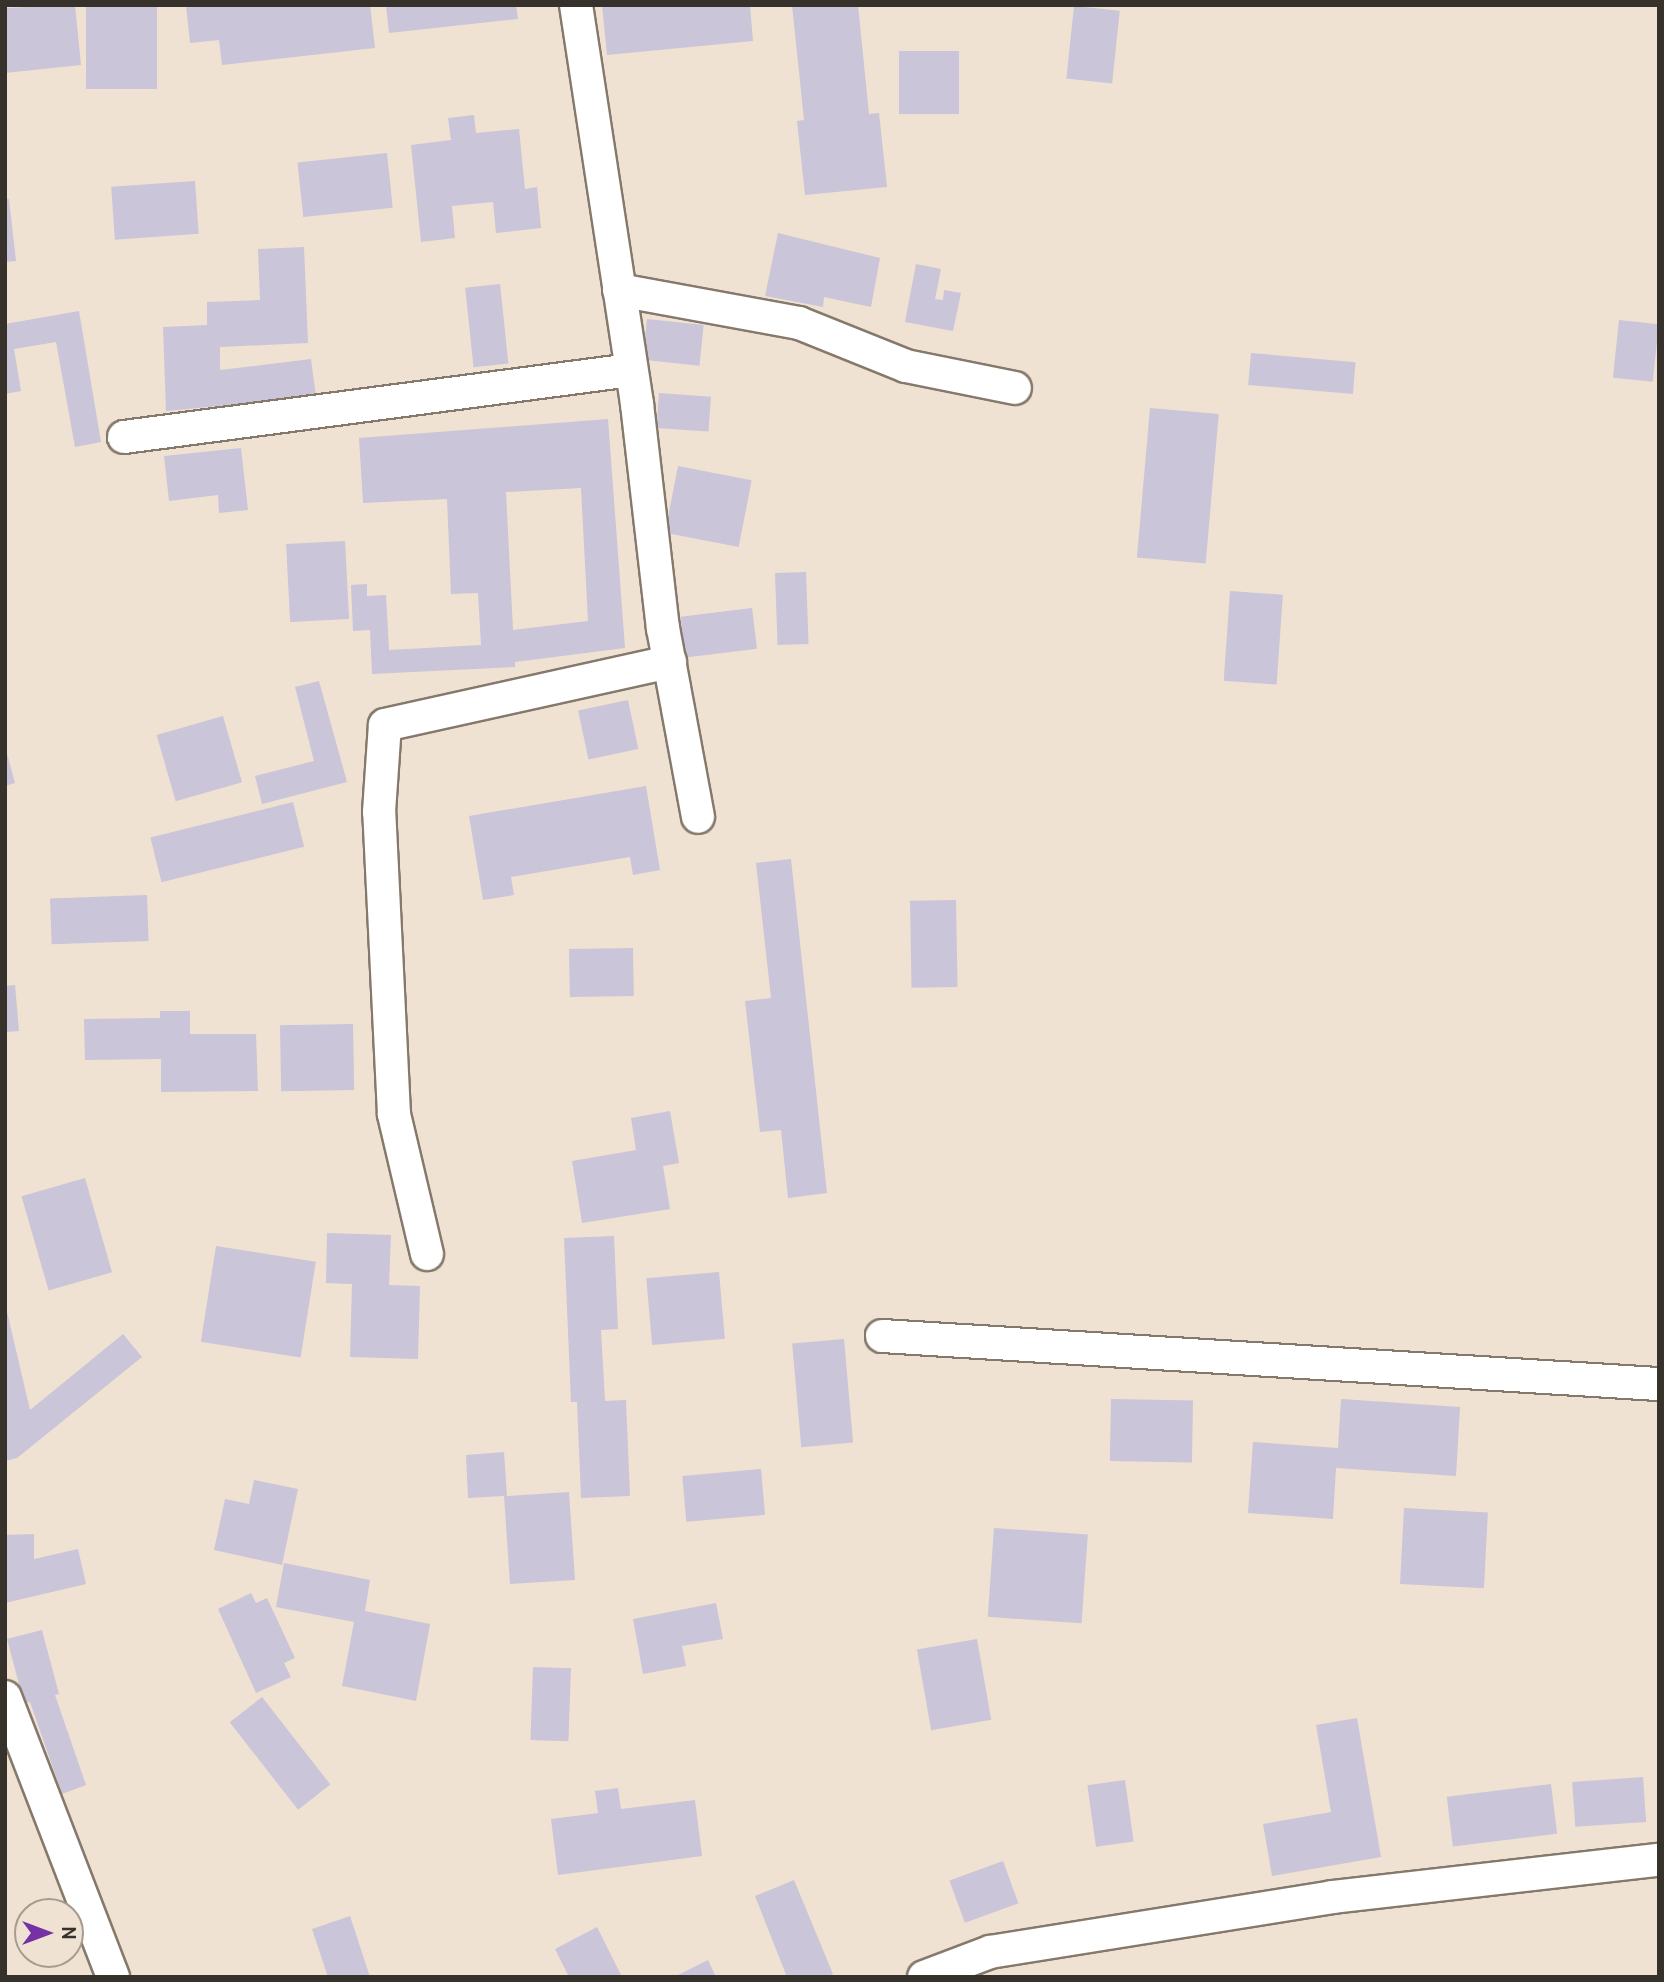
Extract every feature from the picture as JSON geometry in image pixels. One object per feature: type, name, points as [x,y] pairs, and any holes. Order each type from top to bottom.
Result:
[{"type":"street","points":[[576,5],[631,370],[670,662],[698,817]]},
{"type":"street","points":[[619,290],[799,323],[906,366],[1015,388]]},
{"type":"street","points":[[124,437],[631,370]]},
{"type":"street","points":[[426,1254],[394,1114],[379,812],[385,725],[670,662]]},
{"type":"street","points":[[882,1336],[1659,1384]]},
{"type":"street","points":[[5,1697],[113,1977]]},
{"type":"street","points":[[924,1977],[990,1952],[1332,1898],[1659,1860]]},
{"type":"building","points":[[75,5],[81,65],[5,73],[5,8]]},
{"type":"building","points":[[86,5],[157,5],[157,89],[86,89]]},
{"type":"building","points":[[186,5],[370,5],[375,48],[222,65],[219,40],[190,43]]},
{"type":"building","points":[[386,5],[516,5],[518,19],[389,33]]},
{"type":"building","points":[[602,5],[750,5],[753,41],[607,55]]},
{"type":"building","points":[[792,5],[858,5],[869,114],[879,113],[887,187],[805,195],[797,121],[804,120]]},
{"type":"building","points":[[1074,6],[1120,11],[1112,83],[1066,79]]},
{"type":"building","points":[[899,51],[959,51],[959,114],[899,114]]},
{"type":"building","points":[[474,115],[476,133],[519,129],[525,189],[537,187],[541,228],[496,233],[493,202],[452,206],[455,238],[421,242],[411,145],[451,140],[448,118]]},
{"type":"building","points":[[387,153],[393,208],[303,217],[297,162]]},
{"type":"building","points":[[195,181],[199,234],[115,240],[111,187]]},
{"type":"building","points":[[5,199],[9,199],[16,261],[5,262]]},
{"type":"building","points":[[778,233],[880,258],[871,307],[824,297],[823,307],[765,296]]},
{"type":"building","points":[[304,247],[308,343],[220,347],[220,370],[311,359],[316,397],[166,411],[163,327],[207,325],[207,302],[260,300],[258,249]]},
{"type":"building","points":[[916,264],[941,269],[935,299],[943,300],[944,290],[961,293],[953,331],[905,322]]},
{"type":"building","points":[[500,284],[508,364],[474,367],[465,288]]},
{"type":"building","points":[[79,311],[101,442],[75,447],[56,342],[14,349],[21,391],[5,394],[5,324]]},
{"type":"building","points":[[647,319],[704,325],[699,366],[643,360]]},
{"type":"building","points":[[1619,320],[1659,324],[1653,382],[1613,378]]},
{"type":"building","points":[[1251,353],[1356,362],[1353,394],[1248,385]]},
{"type":"building","points":[[659,393],[711,397],[708,432],[657,428]]},
{"type":"building","points":[[1150,408],[1219,414],[1206,563],[1137,557]]},
{"type":"building","points":[[608,419],[625,648],[515,662],[515,667],[372,674],[370,630],[353,631],[351,585],[367,584],[367,596],[386,595],[389,650],[481,645],[478,593],[451,594],[447,499],[363,503],[359,438]],"holes":[[[581,488],[588,621],[513,630],[506,492]]]},
{"type":"building","points":[[241,448],[248,510],[219,513],[218,495],[169,501],[164,456]]},
{"type":"building","points":[[678,466],[752,480],[739,547],[665,533]]},
{"type":"building","points":[[345,541],[349,619],[290,622],[286,544]]},
{"type":"building","points":[[806,572],[809,644],[778,645],[775,573]]},
{"type":"building","points":[[1230,591],[1283,595],[1277,684],[1224,681]]},
{"type":"building","points":[[752,608],[757,649],[686,657],[681,617]]},
{"type":"building","points":[[319,681],[347,782],[262,804],[255,776],[314,761],[295,687]]},
{"type":"building","points":[[628,700],[638,749],[589,760],[578,711]]},
{"type":"building","points":[[223,716],[242,782],[176,801],[157,735]]},
{"type":"building","points":[[5,751],[15,783],[5,786]]},
{"type":"building","points":[[646,786],[660,870],[633,875],[630,857],[511,877],[514,895],[483,900],[469,816]]},
{"type":"building","points":[[293,802],[304,847],[161,882],[150,838]]},
{"type":"building","points":[[791,859],[827,1193],[788,1198],[781,1130],[760,1132],[745,1001],[771,998],[756,863]]},
{"type":"building","points":[[147,895],[149,941],[52,944],[50,898]]},
{"type":"building","points":[[956,900],[958,987],[912,988],[910,901]]},
{"type":"building","points":[[633,948],[634,996],[570,997],[569,949]]},
{"type":"building","points":[[15,985],[19,1031],[5,1032],[5,986]]},
{"type":"building","points":[[160,1011],[190,1011],[190,1034],[256,1034],[258,1091],[161,1092],[161,1059],[85,1060],[84,1019],[160,1018]]},
{"type":"building","points":[[353,1024],[354,1090],[281,1091],[280,1025]]},
{"type":"building","points":[[670,1111],[679,1163],[663,1166],[670,1209],[582,1223],[572,1161],[636,1150],[631,1118]]},
{"type":"building","points":[[85,1178],[112,1272],[49,1290],[22,1196]]},
{"type":"building","points":[[327,1233],[391,1235],[389,1285],[420,1286],[418,1359],[350,1357],[352,1284],[326,1283]]},
{"type":"building","points":[[614,1236],[618,1329],[601,1330],[605,1401],[626,1400],[630,1496],[581,1498],[577,1402],[571,1402],[564,1238]]},
{"type":"building","points":[[216,1246],[316,1262],[301,1358],[201,1342]]},
{"type":"building","points":[[719,1272],[725,1339],[652,1345],[646,1278]]},
{"type":"building","points":[[5,1303],[30,1410],[123,1334],[142,1357],[17,1458],[5,1461]]},
{"type":"building","points":[[844,1339],[853,1443],[801,1447],[792,1344]]},
{"type":"building","points":[[1111,1399],[1193,1400],[1192,1462],[1110,1461]]},
{"type":"building","points":[[1341,1399],[1460,1407],[1456,1476],[1336,1468],[1333,1519],[1248,1513],[1253,1442],[1338,1448]]},
{"type":"building","points":[[504,1452],[507,1496],[569,1492],[575,1580],[510,1584],[504,1496],[468,1498],[466,1455]]},
{"type":"building","points":[[761,1469],[765,1515],[686,1522],[682,1476]]},
{"type":"building","points":[[254,1480],[298,1489],[282,1565],[214,1550],[225,1499],[249,1504]]},
{"type":"building","points":[[1404,1508],[1488,1512],[1484,1588],[1400,1584]]},
{"type":"building","points":[[994,1528],[1088,1535],[1082,1623],[988,1617]]},
{"type":"building","points":[[34,1534],[34,1559],[78,1549],[86,1584],[5,1603],[5,1535]]},
{"type":"building","points":[[284,1563],[370,1580],[365,1611],[430,1624],[416,1701],[342,1686],[354,1622],[276,1607]]},
{"type":"building","points":[[251,1593],[256,1603],[267,1598],[295,1658],[284,1663],[291,1677],[256,1693],[218,1609]]},
{"type":"building","points":[[716,1603],[723,1639],[682,1646],[686,1666],[643,1674],[633,1619]]},
{"type":"building","points":[[42,1630],[59,1694],[55,1695],[86,1785],[62,1794],[30,1702],[24,1703],[7,1639]]},
{"type":"building","points":[[977,1639],[991,1720],[931,1730],[917,1650]]},
{"type":"building","points":[[533,1667],[571,1668],[568,1741],[530,1740]]},
{"type":"building","points":[[262,1697],[330,1784],[298,1810],[230,1722]]},
{"type":"building","points":[[1357,1718],[1381,1857],[1272,1876],[1263,1824],[1331,1812],[1316,1725]]},
{"type":"building","points":[[1643,1777],[1646,1822],[1575,1827],[1572,1782]]},
{"type":"building","points":[[1125,1780],[1134,1841],[1096,1847],[1087,1785]]},
{"type":"building","points":[[1551,1784],[1557,1834],[1453,1846],[1447,1797]]},
{"type":"building","points":[[618,1788],[621,1809],[695,1800],[702,1856],[558,1875],[551,1819],[598,1813],[595,1791]]},
{"type":"building","points":[[1003,1861],[1018,1903],[965,1923],[949,1880]]},
{"type":"building","points":[[794,1880],[833,1974],[827,1977],[787,1977],[755,1896]]},
{"type":"building","points":[[350,1916],[370,1977],[328,1977],[312,1929]]},
{"type":"building","points":[[597,1927],[622,1977],[569,1977],[555,1949]]},
{"type":"building","points":[[708,1960],[716,1977],[674,1977]]}]
